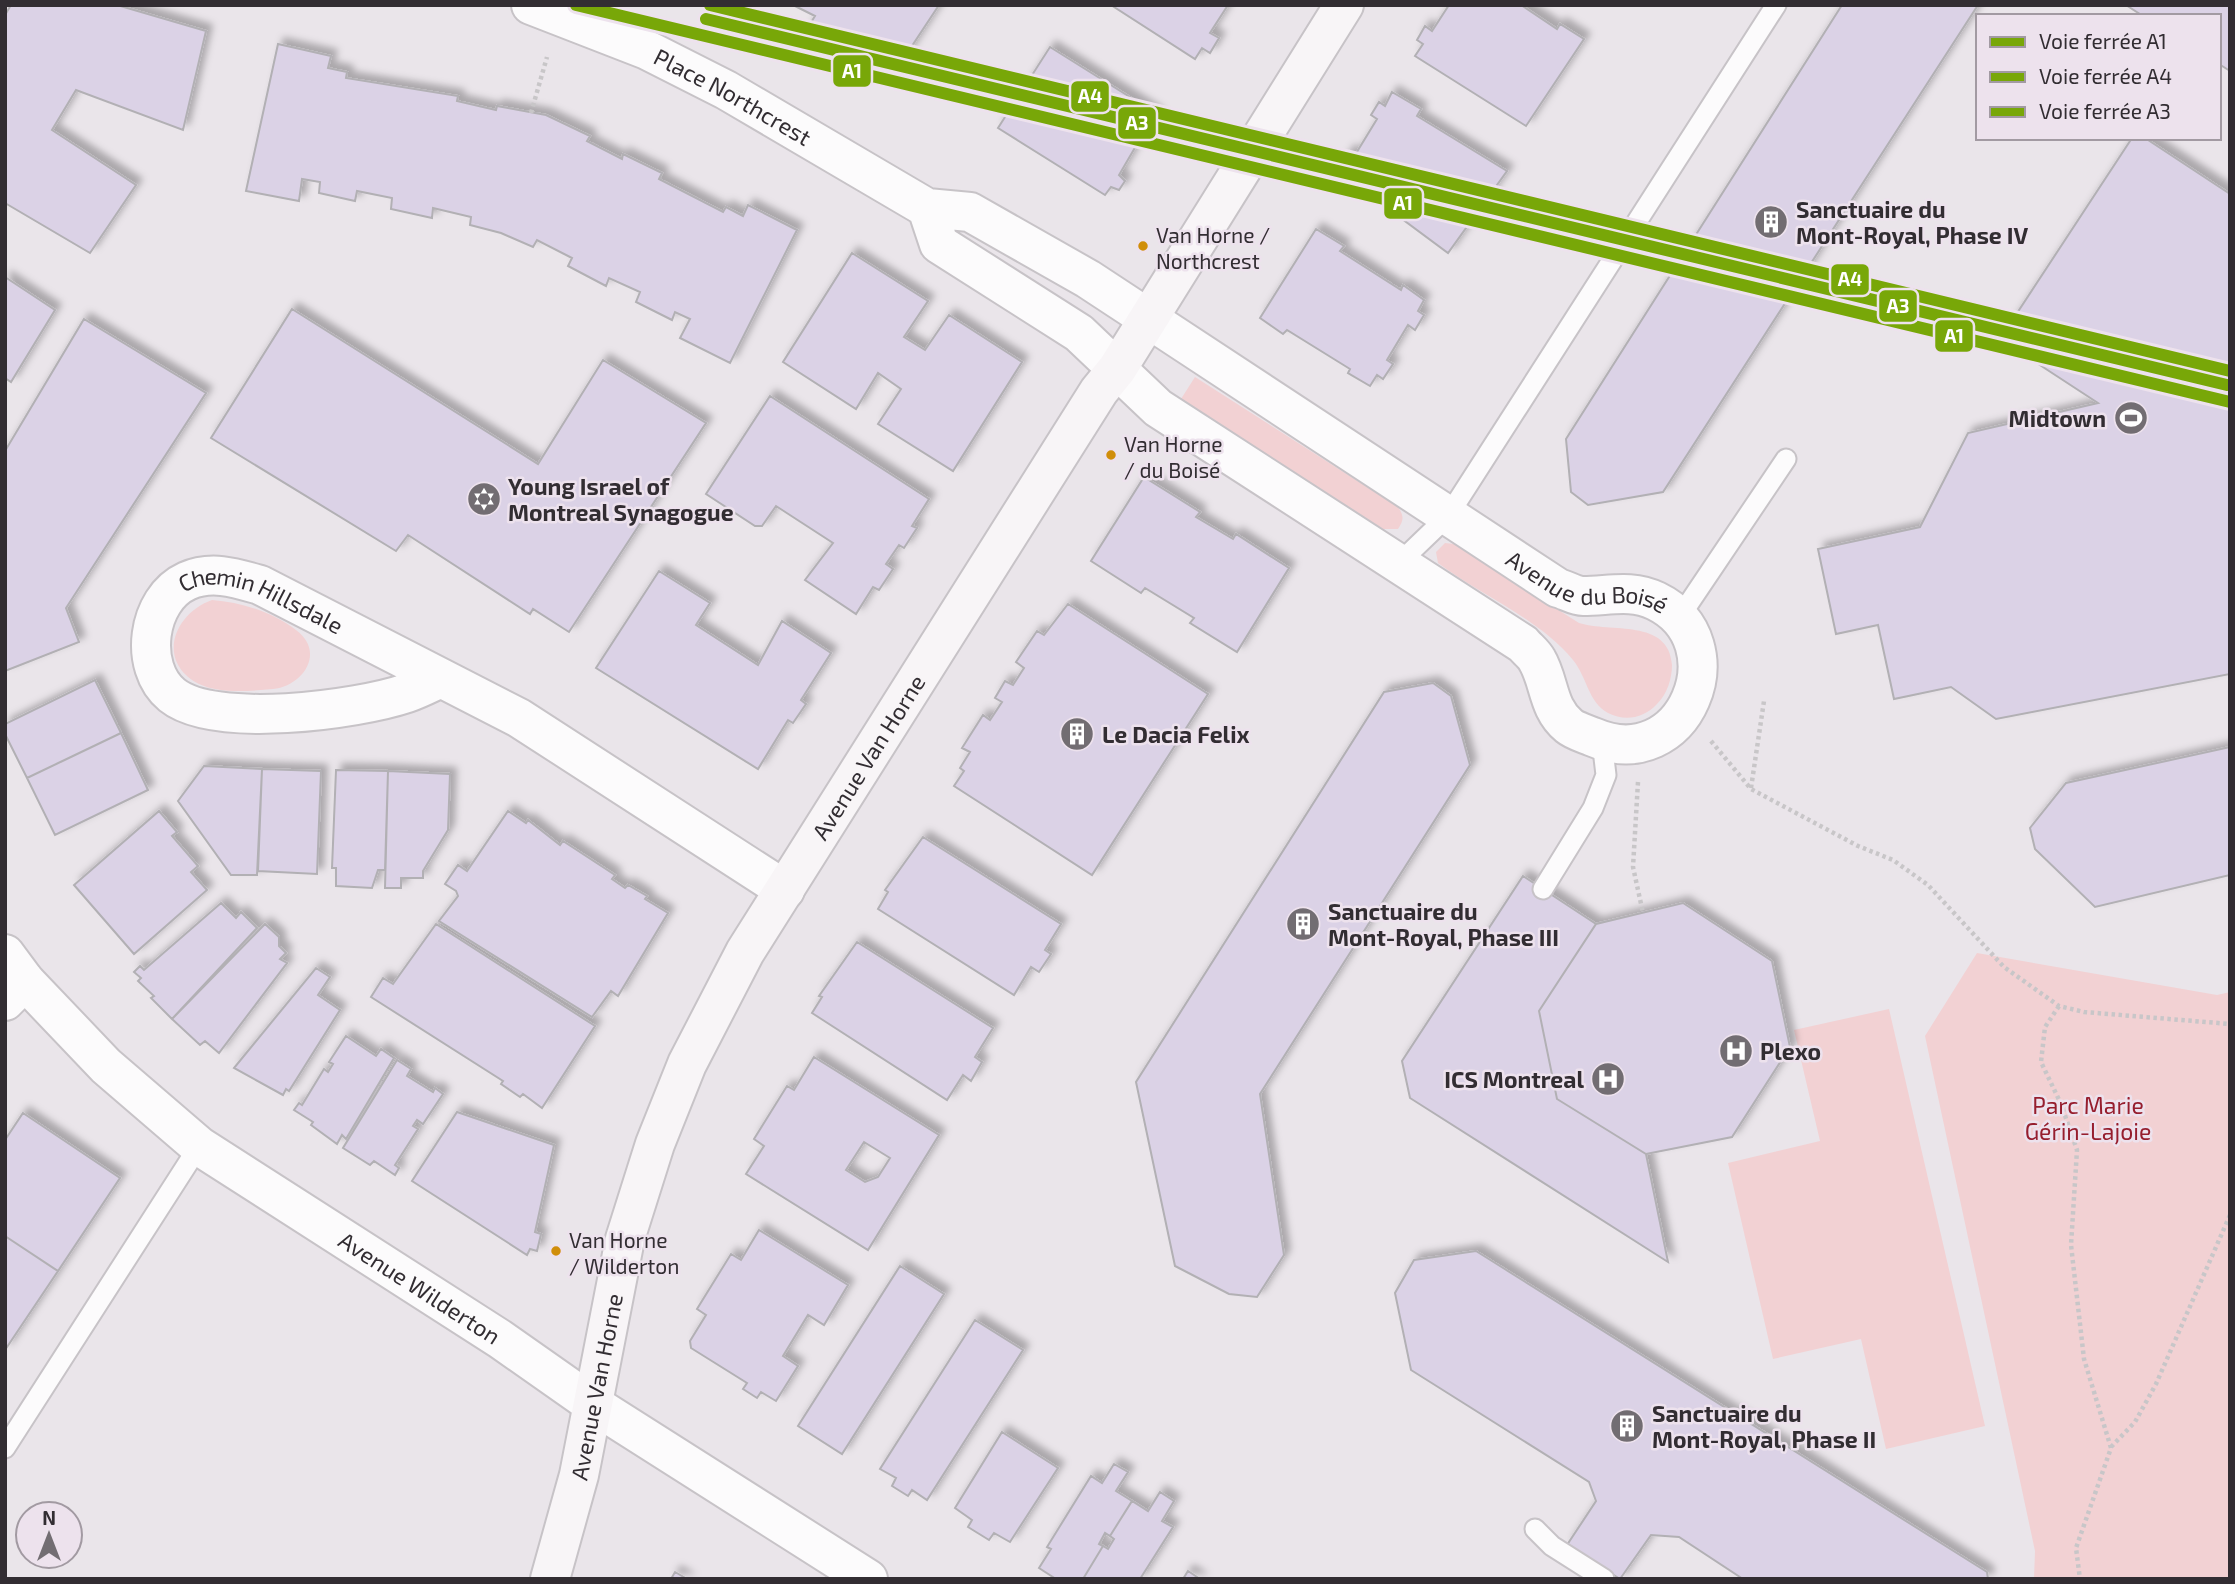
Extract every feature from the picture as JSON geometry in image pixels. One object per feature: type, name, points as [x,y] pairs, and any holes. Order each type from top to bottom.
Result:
[{"type":"main road","name":"Avenue Van Horne","points":[[550,1579],[579,1475],[625,1240],[655,1144],[687,1064],[745,952],[1099,391],[1117,369],[1344,5]]},
{"type":"street","name":"Place Northcrest","points":[[531,5],[647,50],[726,90],[927,208],[970,212],[1088,279],[1147,319]]},
{"type":"street","points":[[927,208],[939,244],[1079,333],[1117,369]]},
{"type":"street","name":"Avenue du Boisé","points":[[1117,369],[1158,408],[1523,644],[1538,660],[1554,709],[1570,727],[1610,745],[1631,745],[1651,740],[1671,730],[1685,711],[1698,683],[1699,669],[1690,635],[1679,618],[1658,601],[1633,593],[1581,596],[1558,587],[1147,319]]},
{"type":"street","name":"Chemin Hillsdale","points":[[441,678],[406,694],[330,709],[225,713],[185,704],[170,694],[157,679],[151,657],[150,634],[163,603],[186,582],[213,575],[260,585],[519,718],[785,890]]},
{"type":"street","name":"Avenue Wilderton","points":[[12,979],[198,1146],[500,1339],[594,1405],[868,1579]]},
{"type":"lane","points":[[1399,564],[1448,516],[1776,5]]},
{"type":"lane","points":[[1679,618],[1786,458]]},
{"type":"lane","points":[[1542,889],[1593,808],[1606,775],[1602,741]]},
{"type":"lane","points":[[5,1448],[198,1146]]},
{"type":"lane","points":[[1535,1529],[1552,1546],[1604,1579]]},
{"type":"path","points":[[531,113],[547,57]]},
{"type":"path","points":[[1751,789],[1764,701]]},
{"type":"path","points":[[1708,737],[1751,789],[1858,846],[1893,860],[1928,884],[2004,967],[2059,1006],[2084,1012],[2230,1024]]},
{"type":"path","points":[[1637,778],[1633,867],[1643,913]]},
{"type":"path","points":[[2059,1006],[2045,1027],[2041,1062],[2061,1104],[2077,1150],[2071,1245],[2084,1359],[2111,1448]]},
{"type":"path","points":[[2080,1579],[2076,1548],[2111,1448],[2135,1422],[2156,1384],[2230,1215]]},
{"type":"green space","points":[[1195,377],[1398,507],[1403,518],[1398,529],[1383,529],[1181,399]]},
{"type":"green space","points":[[1445,543],[1454,544],[1579,623],[1636,630],[1661,640],[1668,650],[1672,665],[1664,696],[1652,709],[1634,717],[1608,713],[1596,702],[1578,667],[1559,645],[1527,620],[1438,563],[1436,552]]},
{"type":"green space","points":[[212,600],[256,609],[296,630],[309,648],[310,658],[301,675],[284,687],[235,691],[207,687],[186,675],[177,664],[174,651],[179,627],[198,607]]},
{"type":"green space","name":"Parc Marie Gérin-Lajoie","points":[[1977,953],[2217,995],[2230,992],[2230,1579],[2034,1579],[2035,1551],[1925,1036]]},
{"type":"green space","points":[[1889,1009],[1985,1426],[1886,1449],[1861,1339],[1773,1359],[1728,1163],[1820,1141],[1794,1030]]},
{"type":"building","points":[[11,5],[117,5],[206,31],[183,130],[76,90],[52,130],[136,185],[90,253],[5,203],[5,15]]},
{"type":"building","points":[[793,5],[939,5],[896,70],[871,53],[863,63],[807,29],[815,16]]},
{"type":"building","points":[[1111,5],[1228,5],[1210,33],[1219,38],[1210,53],[1202,48],[1195,59]]},
{"type":"building","points":[[1449,5],[1521,5],[1557,29],[1560,24],[1584,39],[1526,126],[1415,56],[1423,44],[1417,40],[1425,26],[1432,31]]},
{"type":"building","name":"Sanctuaire du Mont-Royal, Phase IV","points":[[1842,5],[1978,5],[1663,492],[1588,505],[1571,492],[1566,439]]},
{"type":"building","points":[[2126,5],[2230,5],[2230,71],[2221,65],[2221,14],[2140,14]]},
{"type":"building","points":[[278,44],[331,56],[328,68],[347,72],[346,78],[458,96],[457,101],[496,110],[497,106],[546,115],[590,136],[587,141],[622,159],[623,154],[662,173],[659,179],[723,212],[726,207],[743,216],[748,205],[797,230],[730,363],[680,338],[690,319],[675,312],[672,320],[636,302],[640,292],[609,278],[606,286],[568,266],[572,258],[537,240],[533,247],[501,233],[470,225],[471,217],[433,208],[432,218],[391,209],[392,198],[357,191],[355,201],[319,193],[320,182],[302,179],[299,201],[246,191]]},
{"type":"building","points":[[1050,47],[1157,114],[1153,121],[1159,128],[1149,143],[1140,139],[1119,175],[1125,181],[1119,190],[1111,187],[1105,195],[998,128]]},
{"type":"building","points":[[1392,92],[1421,109],[1417,116],[1507,171],[1448,253],[1371,196],[1367,201],[1336,180],[1344,169],[1339,166],[1349,151],[1355,155],[1377,119],[1371,115],[1379,102],[1385,106]]},
{"type":"building","name":"Midtown","points":[[2131,140],[2148,140],[2230,194],[2230,674],[1996,719],[1951,687],[1894,699],[1878,625],[1836,634],[1818,549],[1920,527],[1968,433],[2098,403],[2000,339]]},
{"type":"building","points":[[1316,229],[1344,246],[1340,251],[1401,290],[1403,285],[1424,300],[1418,311],[1424,315],[1415,330],[1408,325],[1387,360],[1393,364],[1383,379],[1377,375],[1370,386],[1348,373],[1350,369],[1287,330],[1283,334],[1260,318]]},
{"type":"building","points":[[852,253],[928,301],[904,337],[925,350],[949,315],[1022,362],[953,471],[878,424],[901,389],[878,373],[856,409],[783,362]]},
{"type":"building","points":[[5,277],[55,310],[11,382],[5,378]]},
{"type":"building","name":"Young Israel of Montreal Synagogue","points":[[292,309],[538,464],[603,360],[706,423],[569,632],[533,609],[530,614],[408,535],[396,551],[211,438]]},
{"type":"building","points":[[84,319],[206,393],[66,608],[79,642],[5,671],[5,451]]},
{"type":"building","points":[[770,396],[929,499],[912,526],[917,528],[904,548],[899,545],[886,564],[893,569],[879,590],[873,587],[856,614],[805,580],[833,543],[776,506],[762,526],[755,526],[706,494]]},
{"type":"building","points":[[1144,477],[1200,512],[1196,517],[1233,539],[1236,534],[1289,568],[1237,652],[1190,623],[1194,618],[1145,588],[1141,593],[1091,561]]},
{"type":"building","points":[[659,571],[710,603],[696,625],[758,665],[782,621],[831,653],[801,700],[806,704],[793,723],[788,720],[758,769],[596,668]]},
{"type":"building","name":"Le Dacia Felix","points":[[1068,604],[1208,694],[1092,875],[954,786],[964,771],[960,768],[970,752],[962,748],[983,715],[990,720],[1002,702],[995,698],[1005,681],[1013,685],[1024,668],[1016,662],[1037,631],[1044,635]]},
{"type":"building","points":[[95,680],[121,733],[27,778],[5,734],[5,724]]},
{"type":"building","name":"Sanctuaire du Mont-Royal, Phase III","points":[[1433,683],[1451,696],[1470,765],[1260,1094],[1284,1255],[1257,1297],[1229,1294],[1175,1266],[1136,1082],[1384,692]]},
{"type":"building","points":[[121,733],[148,790],[55,835],[27,778]]},
{"type":"building","points":[[2230,747],[2230,875],[2095,907],[2035,849],[2030,828],[2066,783]]},
{"type":"building","points":[[204,766],[262,769],[257,875],[231,875],[178,801]]},
{"type":"building","points":[[262,769],[321,771],[317,874],[258,871]]},
{"type":"building","points":[[336,770],[388,771],[385,870],[378,870],[372,888],[336,886],[336,868],[332,868]]},
{"type":"building","points":[[388,771],[450,774],[448,830],[423,871],[423,878],[401,878],[401,888],[385,888]]},
{"type":"building","points":[[159,811],[177,832],[172,836],[198,866],[191,872],[207,890],[134,954],[74,885]]},
{"type":"building","points":[[508,811],[526,823],[528,820],[560,845],[563,841],[615,875],[612,879],[625,888],[628,885],[647,896],[645,899],[668,913],[618,996],[611,991],[592,1017],[439,921],[458,896],[456,891],[445,884],[458,865],[467,871]]},
{"type":"building","points":[[923,837],[1061,924],[1045,950],[1051,954],[1039,972],[1031,967],[1014,995],[878,909],[888,892],[885,890]]},
{"type":"building","points":[[1523,876],[1596,924],[1539,1011],[1557,1099],[1646,1154],[1668,1262],[1410,1098],[1402,1061]]},
{"type":"building","points":[[221,903],[236,918],[241,912],[257,928],[172,1019],[151,998],[154,996],[138,981],[141,978],[134,972],[140,966],[144,970]]},
{"type":"building","points":[[1683,903],[1772,961],[1790,1047],[1732,1137],[1646,1154],[1557,1099],[1539,1011],[1596,924]]},
{"type":"building","points":[[265,924],[279,937],[279,946],[286,953],[280,959],[287,963],[219,1053],[205,1041],[200,1045],[172,1019]]},
{"type":"building","points":[[436,924],[595,1026],[542,1108],[523,1094],[520,1097],[501,1084],[503,1081],[371,997],[383,978],[393,984]]},
{"type":"building","points":[[857,942],[993,1028],[975,1057],[982,1062],[971,1081],[963,1075],[947,1100],[812,1013],[822,997],[819,996]]},
{"type":"building","points":[[316,968],[330,977],[318,995],[340,1010],[289,1091],[286,1089],[283,1095],[234,1068]]},
{"type":"building","points":[[346,1036],[376,1056],[381,1049],[394,1058],[346,1139],[342,1135],[337,1144],[311,1125],[313,1122],[294,1110],[299,1103],[302,1105],[324,1069],[328,1072],[333,1064],[329,1062]]},
{"type":"building","points":[[814,1057],[939,1135],[868,1250],[746,1174],[764,1146],[754,1139],[787,1086],[794,1090]],"holes":[[[864,1142],[890,1158],[878,1177],[865,1182],[846,1170]]]},
{"type":"building","points":[[397,1060],[411,1069],[407,1076],[433,1092],[435,1088],[443,1094],[423,1124],[417,1120],[413,1126],[418,1129],[395,1165],[399,1168],[395,1175],[374,1161],[370,1165],[343,1148]]},
{"type":"building","points":[[457,1112],[554,1145],[535,1232],[541,1234],[537,1251],[530,1249],[527,1255],[412,1181]]},
{"type":"building","points":[[23,1113],[120,1178],[58,1271],[5,1236],[5,1140]]},
{"type":"building","points":[[759,1230],[848,1285],[824,1325],[808,1315],[783,1356],[798,1366],[776,1401],[761,1392],[757,1398],[743,1389],[747,1383],[691,1348],[690,1341],[706,1315],[697,1309],[731,1254],[741,1260]]},
{"type":"building","points":[[5,1236],[58,1271],[5,1350]]},
{"type":"building","name":"Sanctuaire du Mont-Royal, Phase II","points":[[1476,1251],[1987,1572],[1988,1579],[1743,1579],[1679,1537],[1651,1535],[1620,1579],[1567,1545],[1596,1501],[1589,1482],[1411,1370],[1395,1293],[1414,1260]]},
{"type":"building","points":[[900,1266],[944,1294],[842,1454],[798,1426]]},
{"type":"building","points":[[975,1320],[1023,1350],[927,1500],[912,1490],[908,1496],[892,1486],[896,1478],[880,1469]]},
{"type":"building","points":[[1002,1432],[1058,1468],[1010,1542],[994,1533],[989,1540],[968,1527],[972,1520],[955,1508]]},
{"type":"building","points":[[1114,1464],[1128,1472],[1116,1491],[1132,1501],[1110,1536],[1105,1533],[1099,1544],[1103,1546],[1083,1579],[1056,1579],[1039,1568],[1051,1549],[1047,1547],[1091,1476],[1102,1483]]},
{"type":"building","points":[[1160,1492],[1174,1501],[1162,1521],[1173,1527],[1140,1579],[1083,1579],[1103,1546],[1108,1549],[1114,1539],[1110,1536],[1132,1501],[1148,1511]]},
{"type":"building","points":[[1188,1571],[1200,1579],[1183,1579]]},
{"type":"building","points":[[675,1572],[687,1579],[671,1579]]},
{"type":"rail line","name":"A1","points":[[576,5],[2230,402]]},
{"type":"rail line","name":"A4","points":[[710,5],[2230,371]]},
{"type":"rail line","name":"A3","points":[[706,19],[2227,385]]},
{"type":"place","name":"Sanctuaire du Mont-Royal, Phase IV","points":[[1771,222]]},
{"type":"place","name":"Van Horne / Northcrest","points":[[1143,246]]},
{"type":"place","name":"Midtown","points":[[2131,418]]},
{"type":"place","name":"Van Horne / du Boisé","points":[[1111,455]]},
{"type":"place","name":"Young Israel of Montreal Synagogue","points":[[484,499]]},
{"type":"place","name":"Le Dacia Felix","points":[[1077,734]]},
{"type":"place","name":"Sanctuaire du Mont-Royal, Phase III","points":[[1303,924]]},
{"type":"place","name":"Plexo","points":[[1736,1051]]},
{"type":"place","name":"ICS Montreal","points":[[1608,1079]]},
{"type":"place","name":"Van Horne / Wilderton","points":[[556,1251]]},
{"type":"place","name":"Sanctuaire du Mont-Royal, Phase II","points":[[1627,1426]]}]
